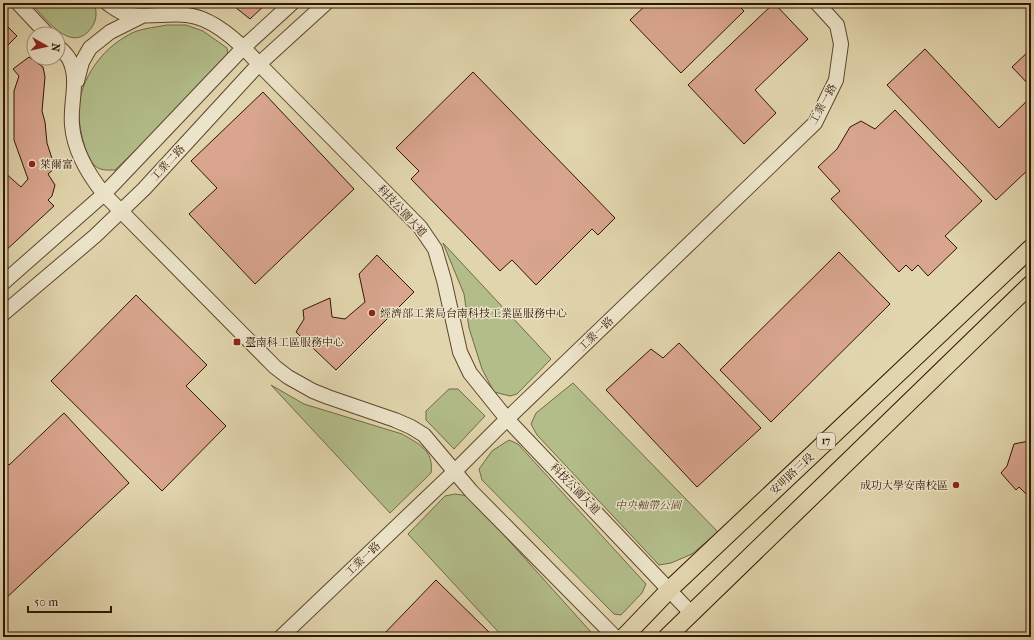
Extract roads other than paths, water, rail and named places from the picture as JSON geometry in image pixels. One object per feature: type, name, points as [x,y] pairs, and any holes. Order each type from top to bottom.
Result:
[{"type":"main road","name":"安明路三段","points":[[624,637],[670,589],[1031,248]]},
{"type":"main road","points":[[667,637],[691,612],[1031,284]]},
{"type":"street","points":[[18,3],[40,26]]},
{"type":"street","name":"科技公園大道","points":[[107,3],[124,13],[144,15],[189,15],[207,21],[244,47],[420,227],[435,249],[444,280],[460,352],[470,373],[507,419],[691,612]]},
{"type":"street","points":[[3,283],[104,194],[244,47],[292,3]]},
{"type":"street","name":"工業二路","points":[[3,314],[121,211],[260,64],[326,3]]},
{"type":"street","name":"工業一路","points":[[281,637],[455,472],[507,419],[815,123],[836,80],[841,44],[837,24],[817,3]]},
{"type":"street","name":"科技公園大道","points":[[72,102],[82,62],[90,48],[110,32],[144,15]]},
{"type":"street","name":"科技公園大道","points":[[66,55],[70,59],[75,78],[72,102],[72,126],[77,148],[87,171],[104,194],[275,367],[288,377],[328,397],[395,420],[424,435],[471,491],[615,637]]},
{"type":"place","name":"萊爾富","points":[[32,164]]},
{"type":"place","name":"經濟部工業局台南科技工業區服務中心","points":[[372,313]]},
{"type":"place","name":"臺南科工區服務中心","points":[[237,342]]},
{"type":"place","name":"成功大學安南校區","points":[[956,485]]},
{"type":"park label","name":"中央軸帶公園","points":[[648,505]]}]
